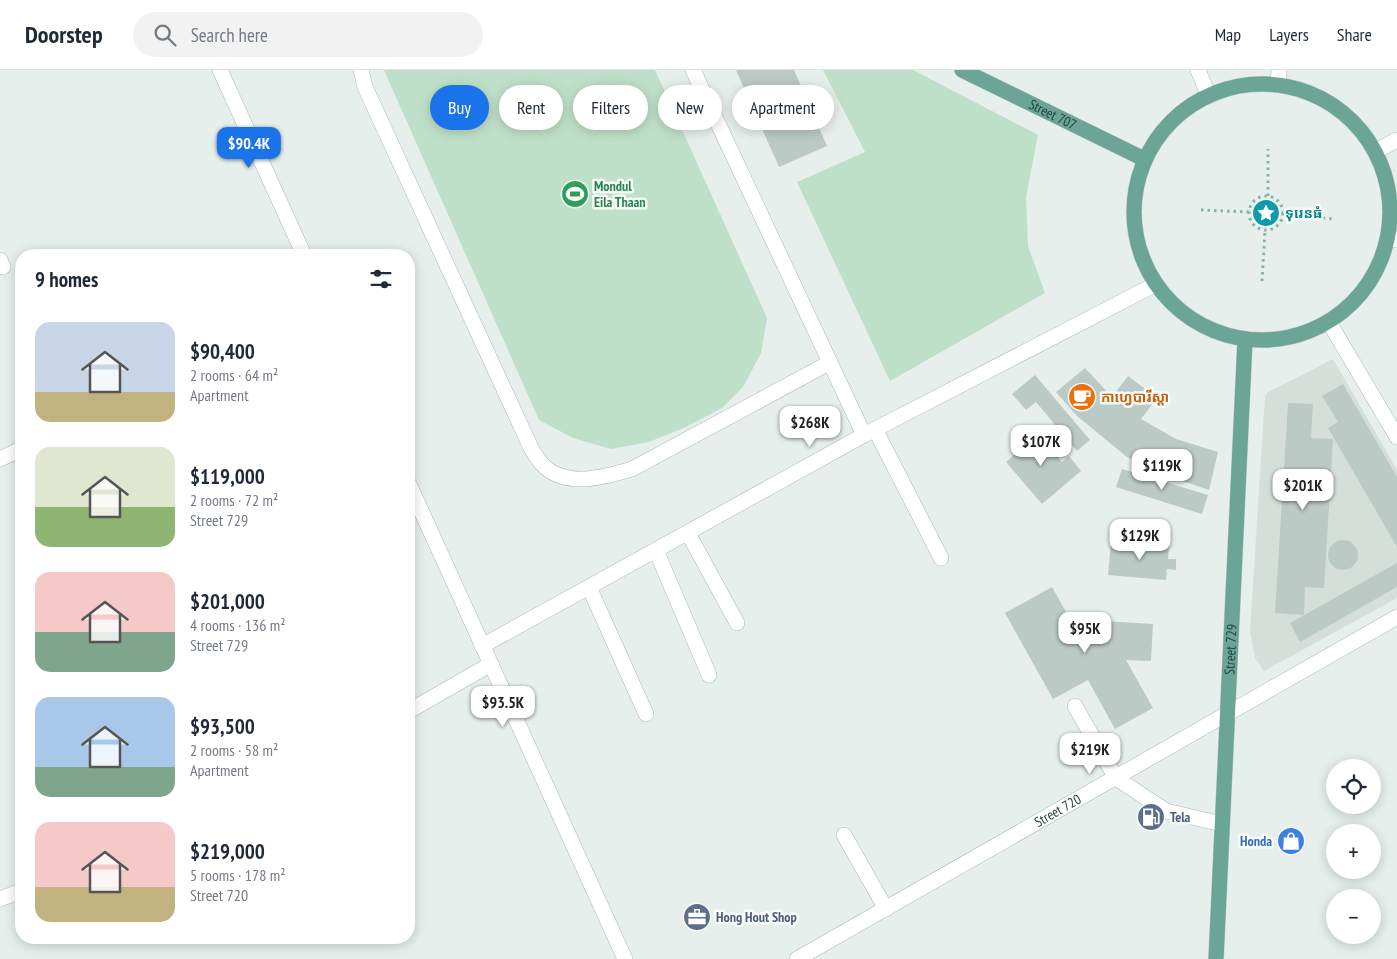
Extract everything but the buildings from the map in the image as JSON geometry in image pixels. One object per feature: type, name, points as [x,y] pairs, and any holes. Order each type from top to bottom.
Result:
[{"type":"main road","name":"Street 707","points":[[962,70],[1144,159]]},
{"type":"main road","points":[[1279,77],[1325,100],[1358,126],[1376,151],[1386,174],[1391,198],[1393,239],[1374,276],[1348,308],[1330,324],[1287,338],[1269,341],[1245,340],[1222,335],[1194,321],[1170,302],[1156,284],[1140,253],[1134,217],[1137,182],[1144,159],[1166,127],[1191,105],[1208,94],[1279,77]]},
{"type":"main road","name":"Street 729","points":[[1216,959],[1245,340]]},
{"type":"street","points":[[220,70],[301,249]]},
{"type":"street","points":[[361,70],[365,87],[510,403],[531,448],[543,466],[561,475],[585,479],[606,477],[632,469],[829,364]]},
{"type":"street","points":[[693,70],[829,364],[870,432],[941,558]]},
{"type":"street","points":[[1198,70],[1208,94]]},
{"type":"street","points":[[1376,151],[1397,140]]},
{"type":"street","points":[[482,646],[870,432],[1156,284]]},
{"type":"street","points":[[1330,324],[1397,437]]},
{"type":"street","points":[[0,459],[15,452]]},
{"type":"street","points":[[415,497],[625,959]]},
{"type":"street","points":[[688,533],[737,623]]},
{"type":"street","points":[[656,550],[709,675]]},
{"type":"street","points":[[589,587],[646,714]]},
{"type":"street","name":"Street 720","points":[[797,959],[1397,617]]},
{"type":"street","points":[[415,708],[491,664]]},
{"type":"street","points":[[1075,706],[1116,778],[1166,810],[1222,824]]},
{"type":"street","points":[[844,835],[886,909]]},
{"type":"street","points":[[0,899],[15,893]]},
{"type":"path","points":[[1268,149],[1268,196]]},
{"type":"path","points":[[1268,196],[1280,203],[1284,214],[1276,228],[1264,231],[1250,222],[1249,212],[1251,204],[1255,200],[1268,196]]},
{"type":"path","points":[[1201,210],[1249,212]]},
{"type":"path","points":[[1284,214],[1334,219]]},
{"type":"path","points":[[1262,281],[1264,231]]},
{"type":"shaded area","points":[[1333,359],[1397,470],[1397,598],[1264,671],[1255,658],[1250,632],[1265,396],[1268,392]]},
{"type":"green space","name":"Mondul Eila Thaan","points":[[384,70],[655,70],[662,85],[658,85],[658,130],[682,130],[767,318],[761,353],[743,387],[722,408],[686,427],[649,442],[611,449],[573,438],[539,420]]},
{"type":"green space","points":[[823,70],[913,70],[1038,135],[1026,197],[1028,246],[1045,293],[890,381],[797,182],[865,152],[834,91],[834,85],[831,85]]},
{"type":"place","name":"Mondul Eila Thaan","points":[[575,194]]},
{"type":"place","name":"ទុរេនធំ","points":[[1266,213]]},
{"type":"place","name":"កាហ្វេបារីស្តា","points":[[1082,397]]},
{"type":"place","name":"Tela","points":[[1151,817]]},
{"type":"place","name":"Honda","points":[[1291,841]]},
{"type":"place","name":"Hong Hout Shop","points":[[697,917]]}]
